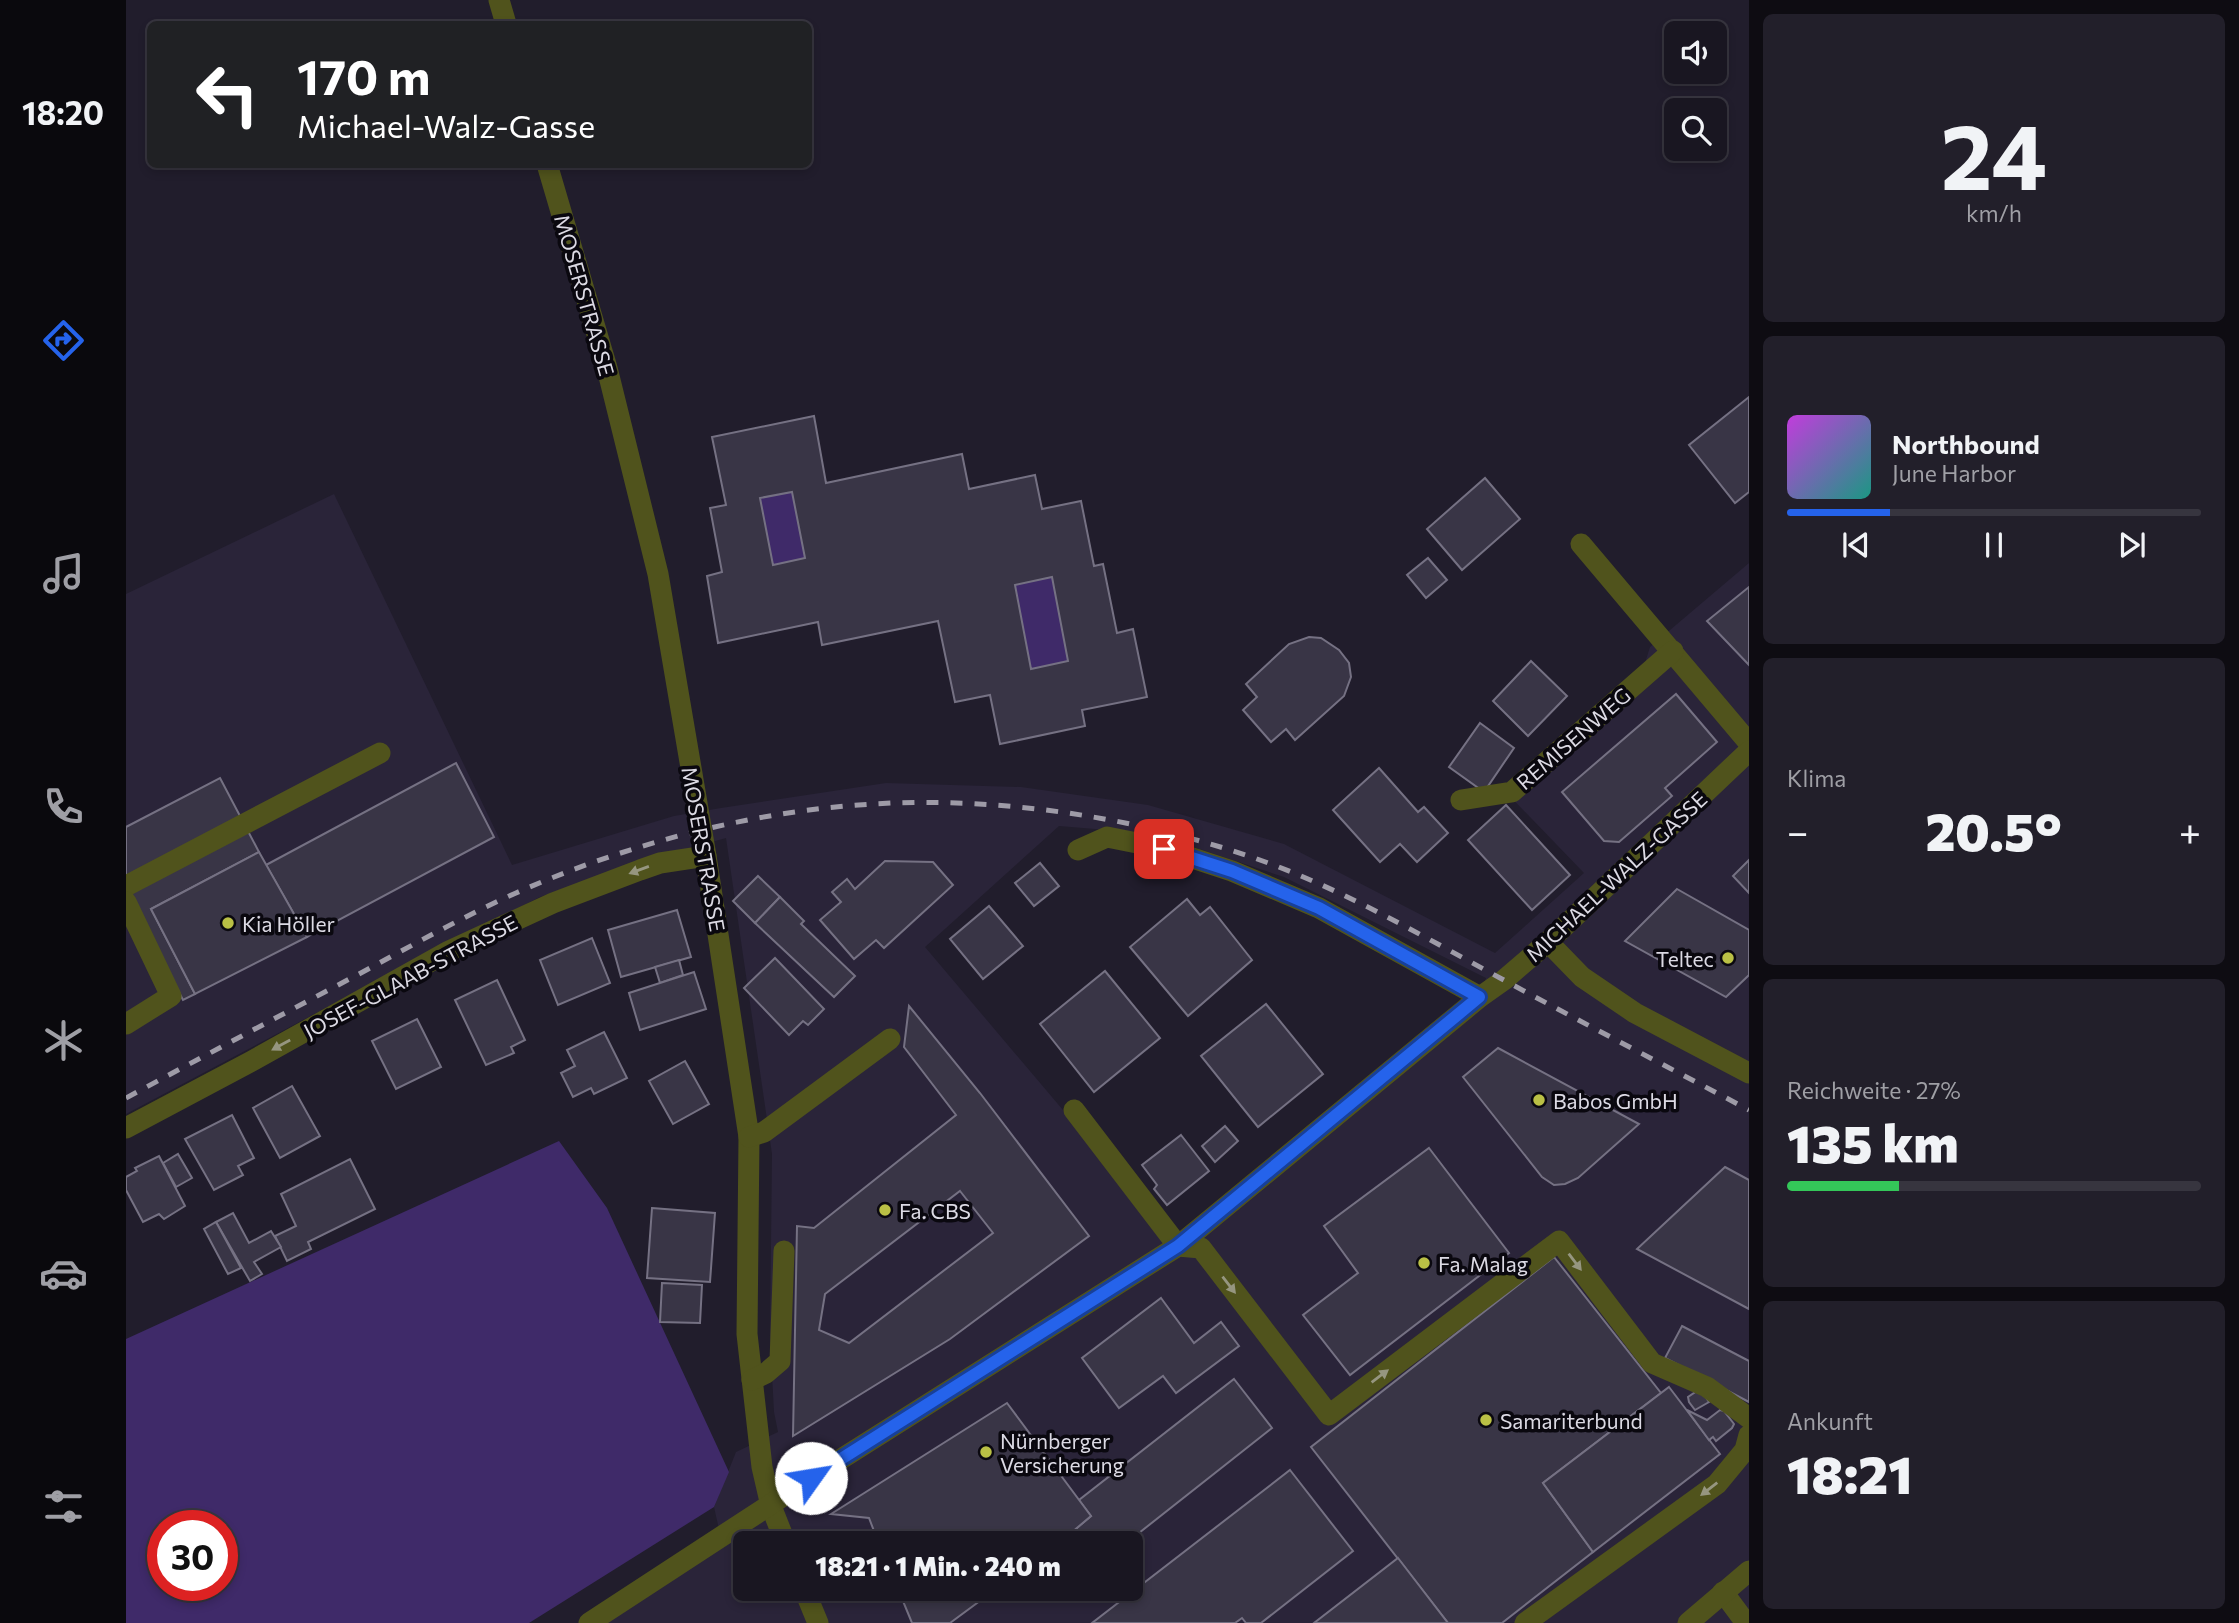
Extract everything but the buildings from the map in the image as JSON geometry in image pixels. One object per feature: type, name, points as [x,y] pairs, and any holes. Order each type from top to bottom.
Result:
[{"type":"street","points":[[499,0],[505,21]]},
{"type":"street","name":"MOSERSTRASSE","points":[[548,168],[607,368],[657,574],[706,856],[749,1137],[747,1334],[752,1381],[762,1467],[771,1506],[781,1531]]},
{"type":"street","points":[[1581,544],[1749,743]]},
{"type":"street","name":"REMISENWEG","points":[[1461,800],[1512,792],[1673,651]]},
{"type":"street","name":"MICHAEL-WALZ-GASSE","points":[[589,1623],[811,1478],[1178,1246],[1548,942],[1749,751]]},
{"type":"street","points":[[126,886],[380,753]]},
{"type":"street","points":[[1078,850],[1107,838],[1162,848],[1232,871],[1319,908],[1479,997]]},
{"type":"street","name":"JOSEF-GLAAB-STRASSE","points":[[126,1128],[449,951],[554,902],[640,870],[660,863],[706,856]]},
{"type":"street","points":[[126,902],[171,996],[126,1024]]},
{"type":"street","points":[[1548,942],[1582,977],[1635,1013],[1749,1073]]},
{"type":"street","points":[[749,1137],[764,1132],[890,1039]]},
{"type":"street","points":[[1074,1110],[1178,1246],[1200,1248],[1329,1415],[1559,1241],[1652,1363],[1707,1387],[1749,1418]]},
{"type":"street","points":[[752,1381],[779,1361],[784,1251]]},
{"type":"street","points":[[1525,1623],[1717,1484],[1745,1450],[1749,1435]]},
{"type":"street","points":[[1688,1623],[1749,1571]]},
{"type":"street","points":[[1723,1592],[1746,1623]]},
{"type":"street","points":[[809,1601],[818,1623]]},
{"type":"shaded area","points":[[792,492],[805,558],[773,565],[760,498]]},
{"type":"shaded area","points":[[334,494],[512,865],[674,816],[721,808],[886,783],[1021,787],[1148,805],[1284,844],[1495,953],[1584,873],[1502,788],[1645,663],[1650,647],[1749,563],[1749,1623],[587,1623],[721,1538],[714,1507],[736,1452],[778,1432],[774,1412],[770,1336],[772,1154],[726,838],[634,864],[540,897],[126,1114],[126,594]],"holes":[[[1059,826],[1107,830],[1187,845],[1284,877],[1486,978],[1479,997],[1178,1246],[925,947]]]},
{"type":"shaded area","points":[[1052,577],[1068,661],[1031,669],[1015,585]]},
{"type":"shaded area","points":[[559,1141],[607,1208],[729,1472],[714,1507],[529,1623],[126,1623],[126,1339]]},
{"type":"railway","points":[[126,1098],[456,922],[558,875],[646,845],[736,822],[827,808],[923,802],[1024,808],[1126,823],[1224,848],[1271,864],[1388,917],[1749,1110]]},
{"type":"place","name":"Kia Höller","points":[[228,923]]},
{"type":"place","name":"Teltec","points":[[1728,958]]},
{"type":"place","name":"Babos GmbH","points":[[1539,1100]]},
{"type":"place","name":"Fa. CBS","points":[[885,1210]]},
{"type":"place","name":"Fa. Malag","points":[[1424,1263]]},
{"type":"place","name":"Samariterbund","points":[[1486,1420]]},
{"type":"place","name":"Nürnberger Versicherung","points":[[986,1452]]},
{"type":"route","points":[[811,1478],[1178,1246],[1479,997],[1319,908],[1232,871],[1164,849]]}]
